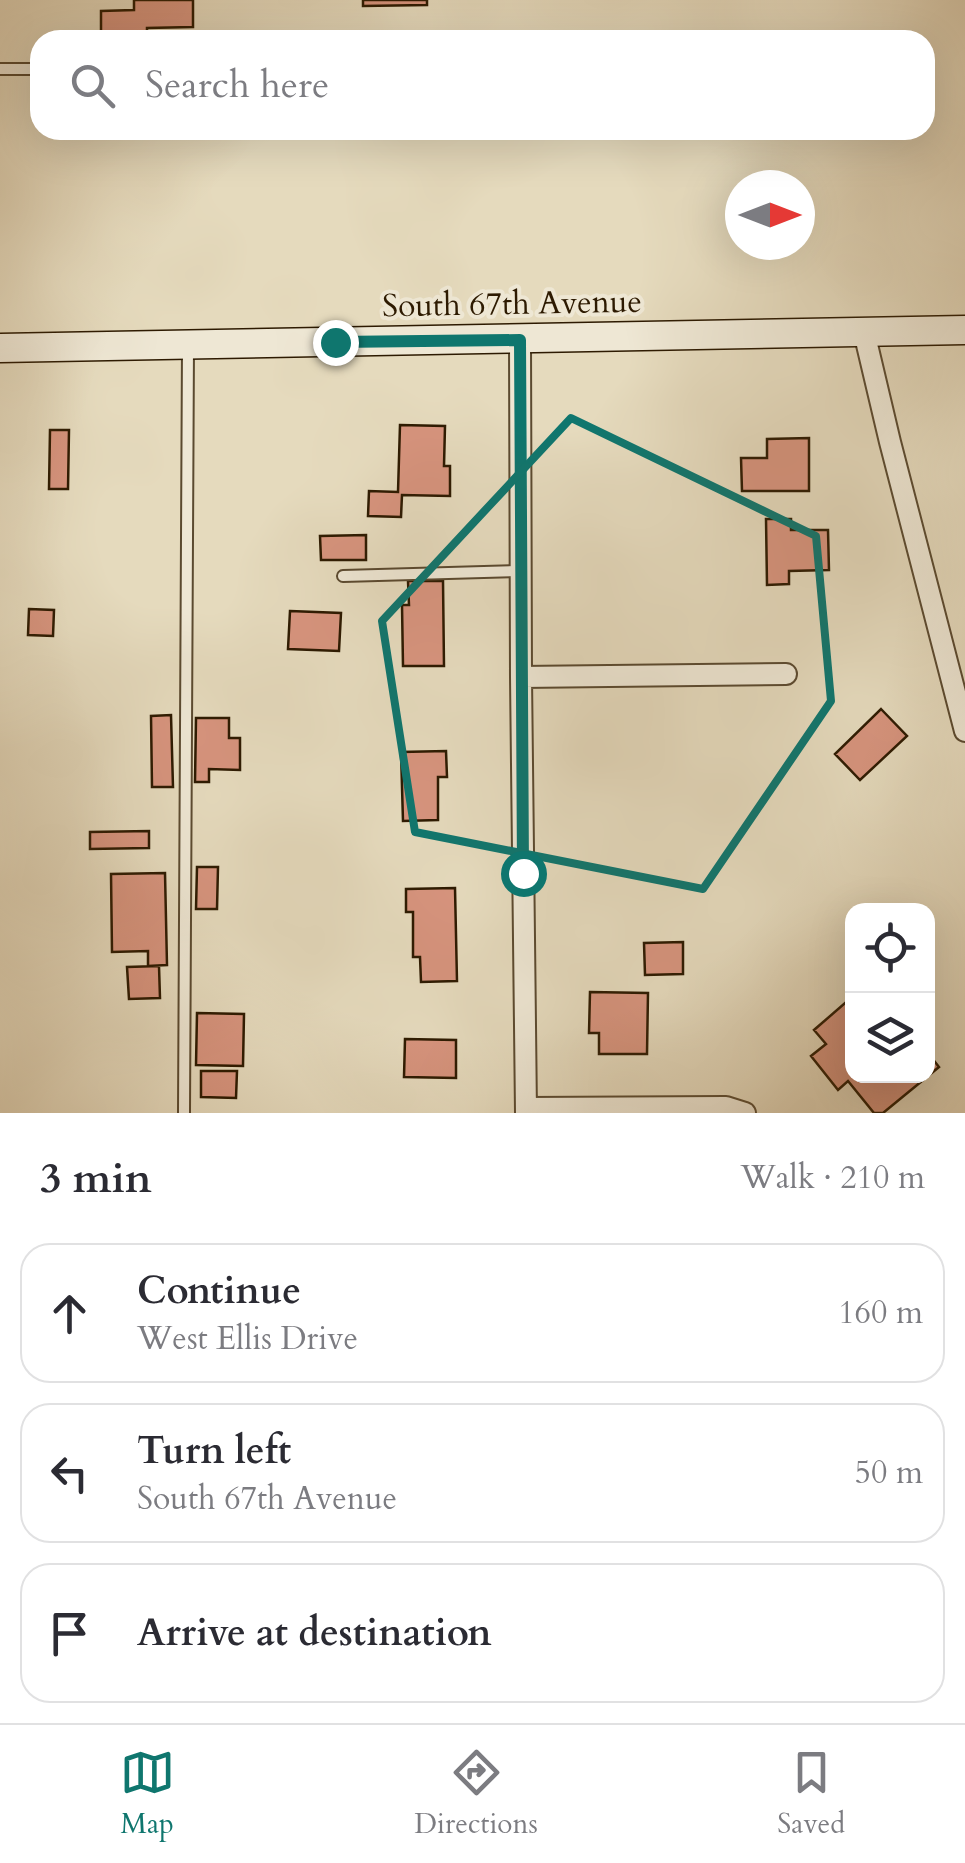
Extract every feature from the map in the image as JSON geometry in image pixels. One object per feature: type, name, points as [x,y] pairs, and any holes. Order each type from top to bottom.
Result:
[{"type":"main road","name":"South 67th Avenue","points":[[0,348],[965,330]]},
{"type":"street","points":[[864,332],[965,731]]},
{"type":"street","points":[[520,340],[526,1110],[726,1107],[745,1113]]},
{"type":"street","points":[[521,677],[786,674]]},
{"type":"lane","points":[[0,68],[30,68]]},
{"type":"lane","points":[[184,1113],[188,345]]},
{"type":"lane","points":[[343,576],[520,571]]},
{"type":"highlighted area","points":[[571,418],[816,536],[831,701],[703,889],[415,832],[382,621]]},
{"type":"building","points":[[134,0],[193,0],[193,27],[101,30],[101,11],[134,10]]},
{"type":"building","points":[[363,0],[427,0],[427,5],[363,6]]},
{"type":"building","points":[[400,425],[445,426],[444,466],[450,466],[450,496],[402,495],[401,517],[368,516],[369,491],[398,492]]},
{"type":"building","points":[[50,430],[69,430],[68,489],[49,489]]},
{"type":"building","points":[[809,438],[809,491],[742,491],[741,458],[767,458],[767,439]]},
{"type":"building","points":[[766,519],[791,519],[791,530],[828,530],[829,570],[789,571],[789,584],[767,585]]},
{"type":"building","points":[[366,535],[366,560],[321,560],[320,536]]},
{"type":"building","points":[[408,581],[443,581],[444,666],[403,666],[402,605],[409,605]]},
{"type":"building","points":[[29,609],[54,610],[53,636],[28,635]]},
{"type":"building","points":[[290,611],[341,613],[339,651],[288,649]]},
{"type":"building","points":[[881,709],[907,736],[860,780],[835,754]]},
{"type":"building","points":[[171,715],[173,787],[152,787],[151,716]]},
{"type":"building","points":[[196,718],[229,718],[229,738],[240,738],[240,770],[209,769],[209,782],[195,782]]},
{"type":"building","points":[[446,751],[447,777],[438,777],[438,820],[403,821],[401,752]]},
{"type":"building","points":[[149,831],[149,848],[90,849],[90,832]]},
{"type":"building","points":[[197,867],[218,867],[217,909],[196,909]]},
{"type":"building","points":[[165,873],[167,965],[148,966],[148,951],[112,952],[111,874]]},
{"type":"building","points":[[455,888],[457,981],[421,982],[420,957],[413,957],[413,912],[406,912],[406,889]]},
{"type":"building","points":[[683,942],[683,974],[645,975],[644,943]]},
{"type":"building","points":[[159,966],[160,998],[129,999],[127,967]]},
{"type":"building","points":[[590,992],[648,993],[647,1054],[599,1054],[599,1033],[589,1033]]},
{"type":"building","points":[[845,1003],[846,1083],[838,1090],[811,1056],[826,1044],[814,1030]]},
{"type":"building","points":[[197,1013],[244,1014],[243,1066],[196,1065]]},
{"type":"building","points":[[405,1039],[456,1040],[456,1078],[404,1077]]},
{"type":"building","points":[[201,1071],[237,1071],[236,1098],[201,1097]]},
{"type":"building","points":[[850,1083],[920,1083],[883,1113],[874,1113]]},
{"type":"route","points":[[335,342],[520,340],[523,873]]}]
